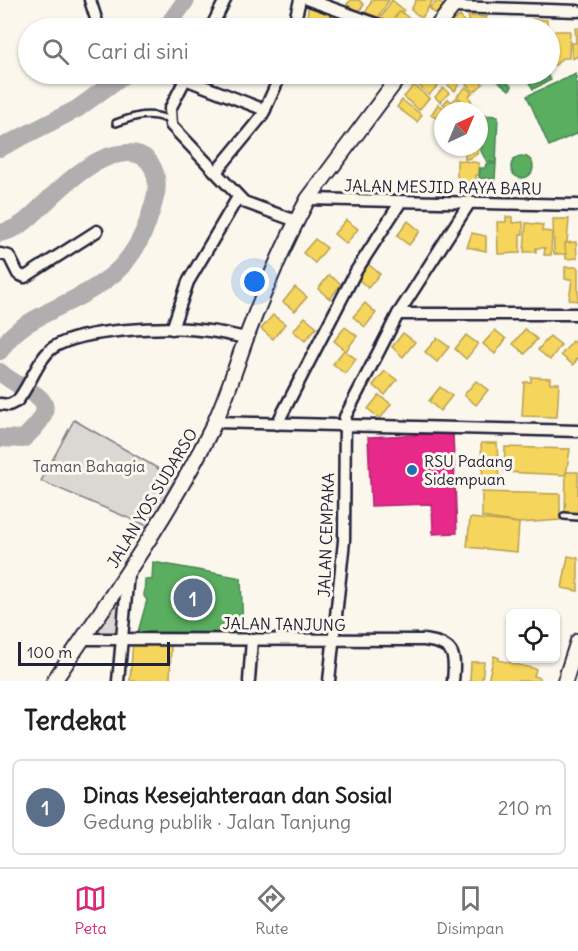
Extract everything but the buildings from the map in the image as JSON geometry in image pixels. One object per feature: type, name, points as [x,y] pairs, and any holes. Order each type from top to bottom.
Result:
[{"type":"street","points":[[90,0],[96,18]]},
{"type":"street","points":[[216,18],[225,0]]},
{"type":"street","points":[[296,18],[300,0]]},
{"type":"street","points":[[309,0],[360,18]]},
{"type":"street","points":[[444,18],[455,3],[578,11]]},
{"type":"street","points":[[183,84],[170,109],[170,120],[238,197],[250,205],[296,221]]},
{"type":"street","points":[[205,84],[265,110]]},
{"type":"street","points":[[216,172],[265,110],[277,84]]},
{"type":"street","name":"JALAN YOS SUDARSO","points":[[54,681],[176,496],[214,422],[246,338],[296,221],[328,169],[393,84]]},
{"type":"street","points":[[172,329],[188,282],[238,197]]},
{"type":"street","name":"JALAN MESJID RAYA BARU","points":[[308,200],[578,205]]},
{"type":"street","name":"JALAN CEMPAKA","points":[[329,681],[344,541],[344,426],[348,408],[398,314],[470,202]]},
{"type":"street","points":[[277,424],[356,271],[400,203]]},
{"type":"street","points":[[0,254],[9,256],[18,274],[25,277],[97,231]]},
{"type":"street","points":[[398,314],[578,314]]},
{"type":"street","points":[[0,404],[13,404],[21,397],[51,350],[75,339],[122,332],[172,329],[203,330],[246,338]]},
{"type":"street","points":[[214,422],[578,431]]},
{"type":"street","points":[[118,681],[128,571]]},
{"type":"street","name":"JALAN TANJUNG","points":[[82,639],[438,642],[449,647],[454,657],[453,681]]},
{"type":"street","points":[[249,681],[252,639]]},
{"type":"street","points":[[565,681],[578,641]]},
{"type":"lane","points":[[116,123],[140,115],[155,115],[170,120]]},
{"type":"lane","points":[[564,516],[578,517]]},
{"type":"green space","name":"Taman Bahagia","points":[[74,420],[178,480],[152,528],[41,481]]},
{"type":"green space","points":[[125,577],[120,637],[86,637]]},
{"type":"waterway","points":[[173,18],[186,0]]},
{"type":"waterway","points":[[0,148],[77,109],[111,84]]},
{"type":"waterway","points":[[0,233],[14,229],[24,222],[69,181],[99,161],[119,154],[135,153],[147,159],[153,168],[157,184],[153,206],[144,232],[126,261],[102,283],[23,327],[5,343],[0,351]]},
{"type":"waterway","points":[[0,372],[32,392],[40,398],[44,405],[44,413],[23,439],[0,438]]},
{"type":"place","name":"RSU Padang Sidempuan","points":[[412,470]]},
{"type":"place","name":"Dinas Kesejahteraan dan Sosial","points":[[193,598]]}]
